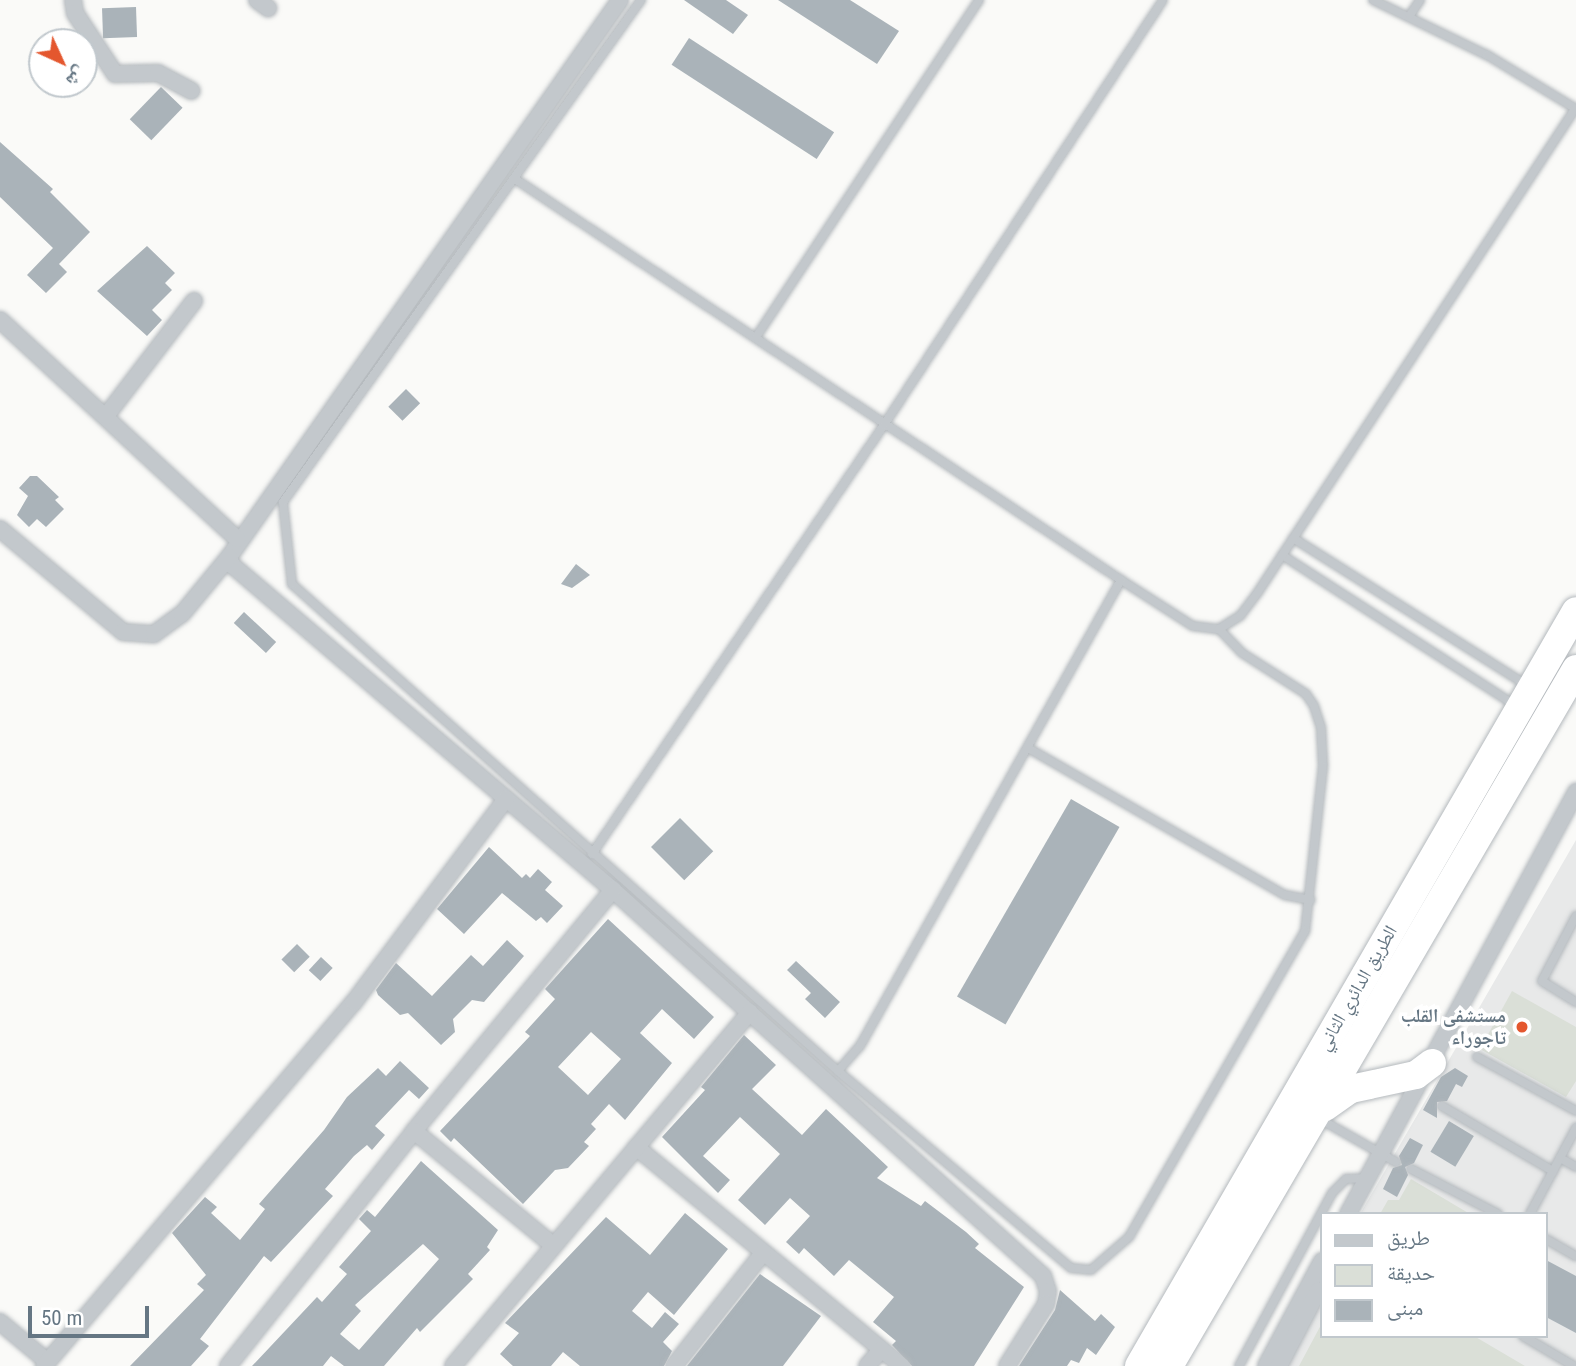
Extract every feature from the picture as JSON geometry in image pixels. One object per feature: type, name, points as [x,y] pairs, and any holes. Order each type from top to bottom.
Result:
[{"type":"highway","name":"الطريق الدائري الثاني","points":[[1139,1366],[1576,611]]},
{"type":"highway","name":"الطريق الدائري الثاني","points":[[1169,1366],[1576,669]]},
{"type":"highway","points":[[1316,1117],[1351,1089],[1416,1075],[1432,1063]]},
{"type":"street","points":[[73,0],[75,13],[115,74],[158,73],[191,91]]},
{"type":"street","points":[[0,529],[123,632],[153,634],[183,614],[229,557],[237,539],[620,0]]},
{"type":"street","points":[[106,416],[194,301]]},
{"type":"street","points":[[0,320],[237,539]]},
{"type":"street","points":[[229,557],[232,565],[612,890],[1043,1276],[1048,1291],[1046,1304],[1007,1366]]},
{"type":"street","points":[[1360,1212],[1432,1063],[1576,792]]},
{"type":"street","points":[[0,1322],[46,1364],[355,1002],[506,799]]},
{"type":"street","points":[[228,1366],[414,1130],[612,890]]},
{"type":"street","points":[[453,1366],[750,1012]]},
{"type":"street","points":[[414,1130],[552,1245]]},
{"type":"street","points":[[636,1147],[902,1366]]},
{"type":"street","points":[[1349,1212],[1367,1178],[1388,1158]]},
{"type":"street","points":[[674,1366],[763,1253]]},
{"type":"street","points":[[1266,1366],[1320,1265]]},
{"type":"street","points":[[1279,1366],[1320,1287]]},
{"type":"street","points":[[867,1366],[881,1350]]},
{"type":"lane","points":[[641,0],[282,502],[292,584],[457,728],[592,854],[838,1071],[1071,1268],[1091,1270],[1129,1237],[1297,950],[1311,900],[1323,766],[1321,728],[1314,706],[1306,694],[1242,653],[1219,629]]},
{"type":"lane","points":[[756,337],[979,0]]},
{"type":"lane","points":[[592,854],[884,425],[1163,0]]},
{"type":"lane","points":[[515,179],[1121,580],[1194,626],[1219,629],[1240,616],[1282,555],[1576,109],[1410,15],[1373,0]]},
{"type":"lane","points":[[1410,15],[1420,0]]},
{"type":"lane","points":[[1293,538],[1525,698]]},
{"type":"lane","points":[[1282,555],[1525,698]]},
{"type":"lane","points":[[838,1071],[860,1046],[1121,580]]},
{"type":"lane","points":[[1028,748],[1285,895],[1311,900]]},
{"type":"lane","points":[[1576,916],[1542,981],[1576,1002]]},
{"type":"lane","points":[[1478,1057],[1576,1111]]},
{"type":"lane","points":[[1442,1106],[1553,1171]]},
{"type":"lane","points":[[1316,1117],[1388,1158]]},
{"type":"lane","points":[[1531,1212],[1576,1128]]},
{"type":"lane","points":[[1560,1158],[1576,1167]]},
{"type":"lane","points":[[1411,1169],[1494,1212]]},
{"type":"lane","points":[[1322,1212],[1332,1193],[1346,1180],[1367,1178]]},
{"type":"lane","points":[[1239,1366],[1320,1215]]},
{"type":"lane","points":[[1548,1240],[1576,1255]]},
{"type":"lane","points":[[1526,1338],[1574,1366]]},
{"type":"shaded area","name":"مستشفى القلب تاجوراء","points":[[1576,840],[1576,1366],[1272,1366],[1320,1282],[1320,1338],[1548,1338],[1548,1212],[1361,1212]]},
{"type":"green space","points":[[1512,991],[1576,1027],[1576,1081],[1566,1097],[1480,1049]]},
{"type":"green space","points":[[1411,1179],[1467,1212],[1381,1212],[1388,1200],[1399,1200]]},
{"type":"green space","points":[[1320,1327],[1320,1338],[1477,1338],[1525,1366],[1299,1366]]},
{"type":"building","points":[[684,0],[726,0],[748,15],[733,34]]},
{"type":"building","points":[[778,0],[850,0],[899,31],[877,64]]},
{"type":"building","points":[[136,7],[137,37],[103,38],[102,8]]},
{"type":"building","points":[[689,38],[834,132],[817,159],[672,65]]},
{"type":"building","points":[[161,87],[183,108],[151,140],[130,119]]},
{"type":"building","points":[[0,142],[53,189],[50,192],[90,232],[59,264],[67,272],[46,293],[27,275],[53,248],[0,197]]},
{"type":"building","points":[[147,246],[175,273],[165,283],[172,290],[152,310],[162,320],[147,336],[97,291]]},
{"type":"building","points":[[406,389],[420,403],[402,421],[388,407]]},
{"type":"building","points":[[30,476],[37,476],[59,497],[55,500],[64,509],[46,527],[37,519],[29,527],[17,515],[28,496],[19,488]]},
{"type":"building","points":[[576,564],[590,575],[572,588],[561,584]]},
{"type":"building","points":[[244,612],[276,642],[266,653],[234,623]]},
{"type":"building","points":[[1071,799],[1119,827],[1005,1024],[957,996]]},
{"type":"building","points":[[680,818],[713,851],[684,880],[651,847]]},
{"type":"building","points":[[489,847],[522,878],[526,874],[530,878],[538,869],[552,882],[545,890],[563,906],[547,923],[541,917],[536,921],[502,893],[464,934],[437,909]]},
{"type":"building","points":[[608,919],[714,1017],[694,1039],[662,1009],[640,1033],[672,1063],[625,1120],[609,1104],[591,1124],[596,1129],[584,1142],[589,1146],[568,1168],[555,1170],[523,1204],[454,1138],[451,1142],[440,1131],[530,1036],[525,1032],[555,999],[545,989]],"holes":[[[591,1032],[621,1059],[588,1095],[558,1067]]]},
{"type":"building","points":[[507,940],[524,956],[484,1002],[472,1000],[453,1019],[455,1032],[441,1045],[408,1013],[400,1015],[378,995],[376,990],[396,963],[432,996],[471,955],[483,966]]},
{"type":"building","points":[[297,944],[310,957],[294,972],[281,960]]},
{"type":"building","points":[[321,957],[333,968],[320,981],[309,970]]},
{"type":"building","points":[[796,961],[840,1002],[825,1018],[805,999],[811,993],[787,970]]},
{"type":"building","points":[[744,1035],[776,1065],[752,1089],[802,1135],[826,1109],[888,1167],[877,1178],[921,1206],[925,1201],[966,1232],[979,1244],[975,1248],[1024,1287],[974,1366],[912,1366],[892,1345],[896,1341],[873,1322],[894,1297],[849,1260],[834,1276],[804,1248],[799,1254],[786,1242],[810,1216],[790,1198],[765,1225],[738,1200],[780,1154],[740,1117],[703,1156],[730,1180],[718,1193],[662,1137],[705,1090],[701,1087]]},
{"type":"building","points":[[400,1061],[429,1088],[419,1099],[409,1090],[375,1126],[385,1135],[372,1150],[367,1145],[354,1156],[325,1189],[333,1196],[271,1262],[264,1256],[200,1339],[209,1346],[191,1366],[130,1366],[204,1290],[197,1284],[206,1275],[172,1233],[205,1197],[217,1207],[211,1213],[240,1240],[265,1209],[259,1204],[324,1130],[347,1097],[378,1068],[386,1076]]},
{"type":"building","points":[[1455,1068],[1468,1076],[1462,1087],[1456,1084],[1447,1101],[1437,1102],[1437,1118],[1423,1110],[1441,1077]]},
{"type":"building","points":[[1449,1121],[1474,1136],[1455,1167],[1430,1152]]},
{"type":"building","points":[[1410,1138],[1423,1145],[1414,1163],[1405,1167],[1408,1175],[1397,1197],[1383,1189],[1393,1168],[1402,1165],[1399,1156]]},
{"type":"building","points":[[421,1161],[498,1230],[487,1247],[490,1250],[468,1274],[473,1279],[420,1332],[417,1328],[384,1366],[344,1366],[331,1356],[323,1366],[252,1366],[317,1297],[322,1302],[347,1274],[339,1267],[371,1231],[359,1219],[367,1210],[375,1217]],"holes":[[[423,1244],[439,1259],[359,1350],[340,1334],[361,1311],[355,1305]]]},
{"type":"building","points":[[685,1213],[728,1249],[674,1315],[648,1292],[632,1311],[652,1328],[665,1312],[679,1324],[663,1342],[672,1351],[664,1366],[580,1366],[563,1352],[551,1366],[513,1366],[500,1354],[519,1333],[505,1323],[606,1217],[650,1255]]},
{"type":"building","points":[[1548,1261],[1576,1276],[1576,1333],[1548,1318]]},
{"type":"building","points":[[760,1274],[821,1316],[783,1366],[687,1366]]},
{"type":"building","points":[[1060,1290],[1095,1321],[1101,1314],[1115,1327],[1096,1355],[1087,1348],[1079,1363],[1071,1360],[1067,1366],[1019,1366],[1055,1310]]},
{"type":"place","name":"مستشفى القلب تاجوراء","points":[[1522,1027]]}]
